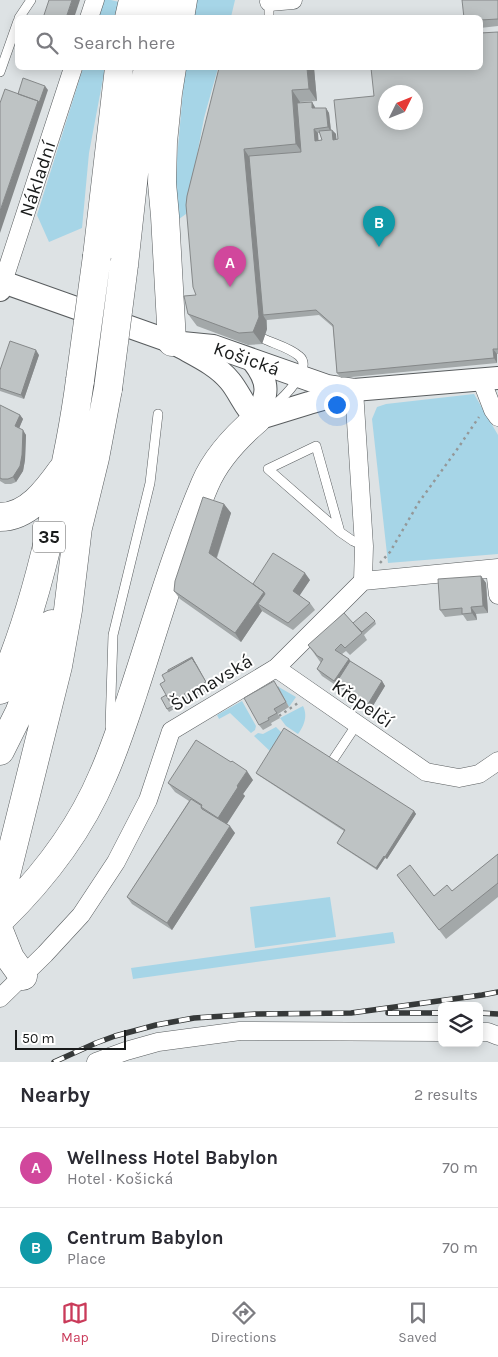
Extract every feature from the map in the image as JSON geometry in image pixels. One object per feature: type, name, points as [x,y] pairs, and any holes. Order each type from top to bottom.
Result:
[{"type":"highway","points":[[130,15],[133,0]]},
{"type":"highway","points":[[157,15],[160,0]]},
{"type":"highway","points":[[180,15],[183,0]]},
{"type":"highway","name":"35","points":[[0,690],[33,602],[66,465],[97,256],[119,70]]},
{"type":"highway","name":"35","points":[[0,751],[18,713],[49,636],[95,458],[108,389],[143,92],[148,70]]},
{"type":"highway","points":[[172,70],[163,142],[162,183],[172,342]]},
{"type":"highway","points":[[11,898],[65,844],[86,810],[109,760],[178,554],[208,477],[228,447],[257,419]]},
{"type":"highway","points":[[0,517],[15,516],[33,503],[46,492],[66,465]]},
{"type":"highway","points":[[0,920],[11,898],[58,666],[68,610],[78,527]]},
{"type":"highway","points":[[0,934],[10,958],[23,976]]},
{"type":"street","points":[[90,15],[95,0]]},
{"type":"street","points":[[269,10],[293,0]]},
{"type":"street","name":"Nákladní","points":[[1,286],[9,253],[71,70]]},
{"type":"street","name":"Košická","points":[[1,286],[172,342],[213,346],[327,386],[354,390],[490,378]]},
{"type":"street","points":[[172,342],[222,372],[231,382],[249,411],[257,419]]},
{"type":"street","points":[[254,361],[264,377],[266,387],[266,398],[257,419]]},
{"type":"street","points":[[490,378],[495,410]]},
{"type":"street","points":[[257,419],[354,390],[364,546],[363,581],[496,569],[498,595]]},
{"type":"street","name":"Šumavská","points":[[0,998],[82,915],[116,862],[148,800],[171,731],[276,668],[363,581]]},
{"type":"street","name":"Křepelčí","points":[[276,668],[426,772],[459,778],[479,774],[498,761]]},
{"type":"street","points":[[96,1062],[158,1042],[240,1031],[438,1032]]},
{"type":"street","points":[[483,1032],[498,1036]]},
{"type":"lane","points":[[21,15],[31,0]]},
{"type":"lane","points":[[0,72],[15,28]]},
{"type":"lane","points":[[257,419],[281,400],[299,377],[303,367],[301,357],[292,351],[264,340]]},
{"type":"lane","points":[[109,760],[113,635],[150,483],[158,414]]},
{"type":"lane","points":[[340,532],[316,446],[268,469],[340,532],[364,546]]},
{"type":"lane","points":[[333,760],[357,724]]},
{"type":"path","points":[[380,564],[390,552],[419,502],[456,451],[495,410]]},
{"type":"path","points":[[279,716],[296,706],[308,690]]},
{"type":"shaded area","points":[[103,0],[119,2],[116,15],[99,15]]},
{"type":"shaded area","points":[[197,0],[235,0],[231,15],[194,15]]},
{"type":"shaded area","points":[[82,70],[105,70],[89,153],[82,228],[49,242],[37,215]]},
{"type":"shaded area","points":[[185,70],[217,70],[204,118],[186,214],[179,219],[173,204]]},
{"type":"shaded area","points":[[474,394],[498,435],[498,554],[388,563],[372,419],[377,407],[386,404]]},
{"type":"shaded area","points":[[277,686],[296,697],[289,707]]},
{"type":"shaded area","points":[[242,701],[256,726],[255,730],[251,733],[230,713],[219,719],[217,715]]},
{"type":"shaded area","points":[[303,706],[305,721],[298,734],[286,726],[280,718]]},
{"type":"shaded area","points":[[276,727],[283,734],[272,753],[254,736],[258,733],[263,734]]},
{"type":"shaded area","points":[[330,897],[336,937],[255,948],[250,907]]},
{"type":"shaded area","points":[[393,932],[395,943],[133,979],[131,968]]},
{"type":"building","points":[[49,0],[72,0],[67,15],[44,15]]},
{"type":"building","points":[[462,0],[498,0],[498,19],[483,20],[483,15],[464,15]]},
{"type":"building","points":[[498,32],[498,349],[493,349],[494,358],[337,373],[333,325],[316,310],[263,315],[249,156],[301,152],[297,103],[312,102],[312,108],[326,108],[328,127],[314,129],[315,141],[322,140],[319,131],[332,130],[333,140],[338,139],[334,100],[374,96],[371,70],[483,70],[483,33]]},
{"type":"building","points":[[218,70],[307,70],[309,89],[292,90],[296,144],[244,149],[259,317],[253,332],[239,333],[188,314],[184,296],[196,295],[193,287],[186,205]]},
{"type":"building","points":[[23,78],[45,86],[39,103],[18,94]]},
{"type":"building","points":[[5,89],[38,101],[0,211],[0,103]]},
{"type":"building","points":[[10,341],[36,350],[21,395],[0,388],[0,370]]},
{"type":"building","points":[[0,405],[20,415],[15,426],[23,430],[20,466],[13,477],[8,479],[0,478]]},
{"type":"building","points":[[203,497],[224,504],[209,553],[264,592],[235,633],[174,591],[175,581]]},
{"type":"building","points":[[273,553],[305,573],[293,591],[310,603],[288,623],[258,604],[265,594],[253,584]]},
{"type":"building","points":[[481,576],[483,606],[471,607],[472,613],[462,614],[462,608],[440,610],[438,579]]},
{"type":"building","points":[[366,612],[375,621],[362,632],[353,623]]},
{"type":"building","points":[[344,613],[362,633],[345,648],[341,644],[335,650],[349,659],[334,681],[317,669],[323,659],[316,655],[308,645]]},
{"type":"building","points":[[192,657],[195,663],[192,658],[168,672],[168,670]]},
{"type":"building","points":[[192,658],[206,682],[170,702],[160,684],[165,681],[162,675]]},
{"type":"building","points":[[350,661],[382,681],[368,704],[336,683]]},
{"type":"building","points":[[274,681],[286,702],[274,709],[277,713],[268,718],[269,720],[259,725],[244,698]]},
{"type":"building","points":[[166,695],[173,706],[167,709],[161,698]]},
{"type":"building","points":[[284,728],[414,811],[376,868],[337,843],[345,830],[256,773]]},
{"type":"building","points":[[196,740],[247,771],[218,818],[168,783]]},
{"type":"building","points":[[191,799],[202,806],[202,809],[230,826],[167,923],[127,897]]},
{"type":"building","points":[[498,854],[498,883],[439,930],[397,875],[410,865],[434,896],[447,885],[452,891]]},
{"type":"railway","points":[[54,1062],[115,1036],[156,1025],[194,1018],[256,1014],[351,1013],[498,992]]},
{"type":"railway","points":[[388,1013],[438,1013]]},
{"type":"railway","points":[[483,1013],[498,1014]]},
{"type":"place","name":"Centrum Babylon","points":[[379,247]]},
{"type":"place","name":"Wellness Hotel Babylon","points":[[230,287]]}]
